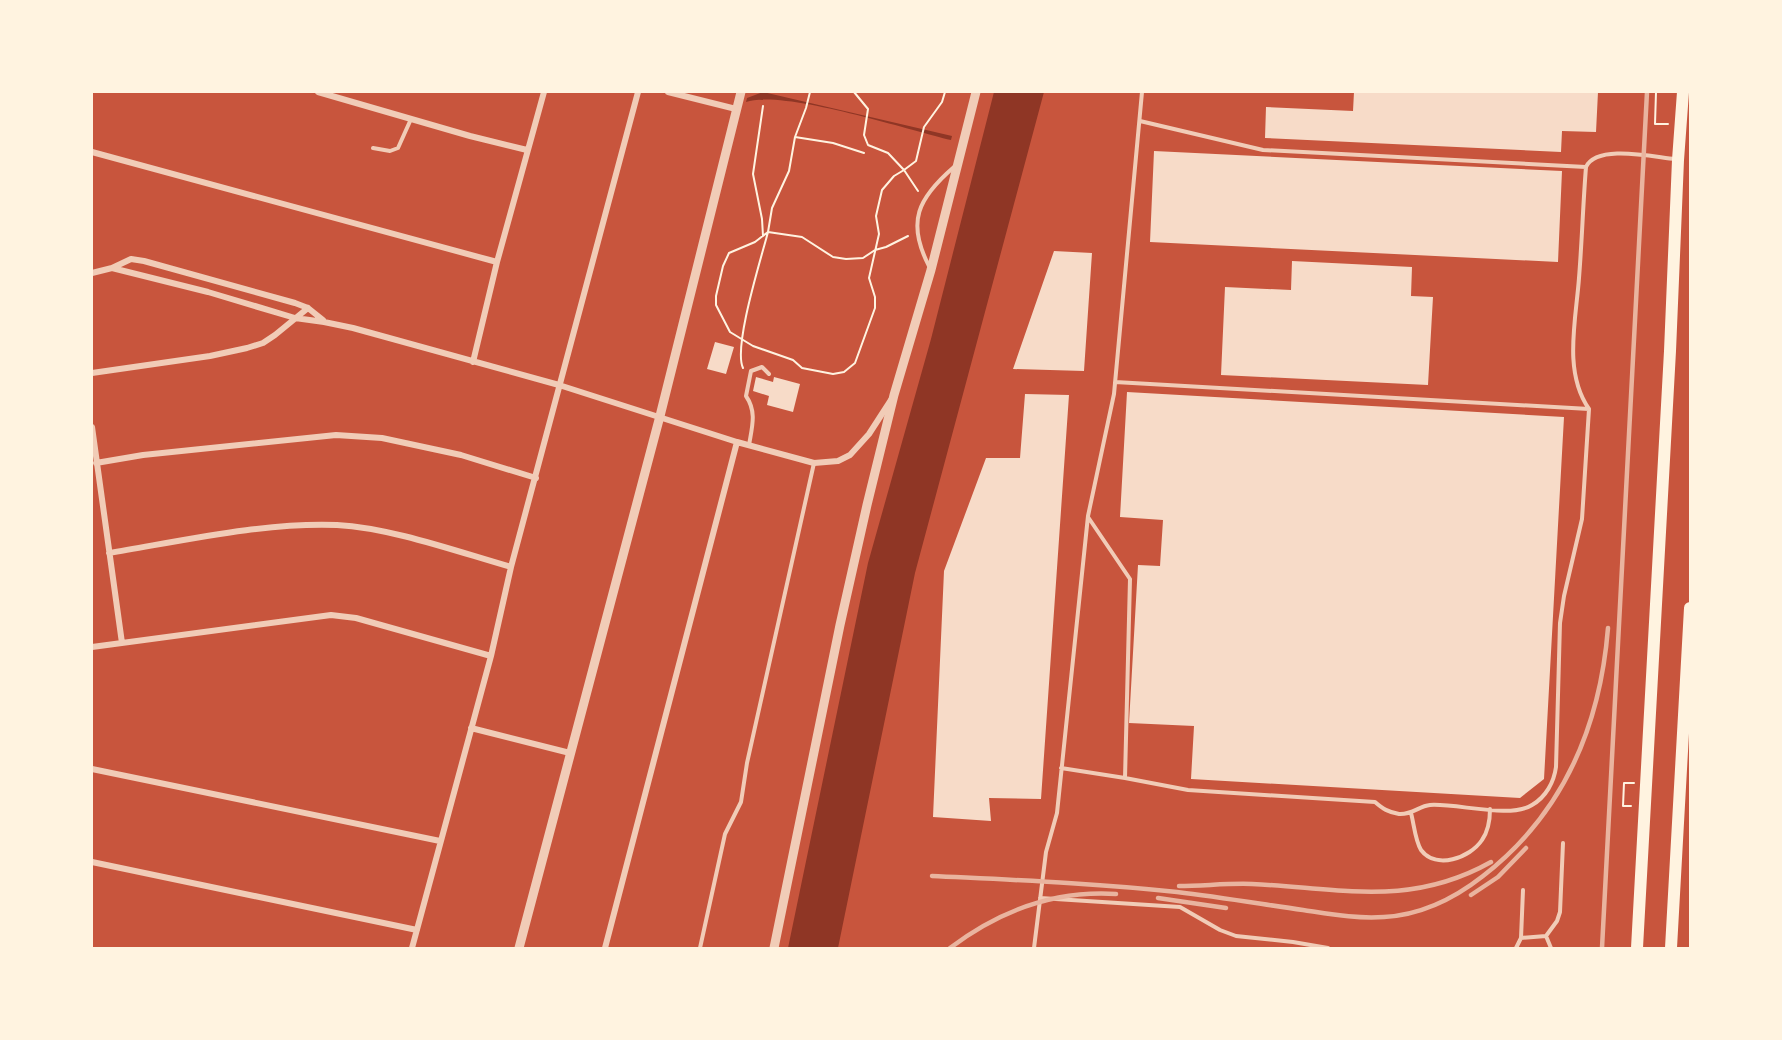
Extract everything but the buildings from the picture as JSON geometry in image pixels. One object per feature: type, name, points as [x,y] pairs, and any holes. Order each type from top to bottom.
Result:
[{"type":"main road","points":[[1637,948],[1683,92]]},
{"type":"main road","points":[[1671,948],[1685,775],[1690,608]]},
{"type":"street","points":[[318,92],[527,150]]},
{"type":"street","points":[[473,362],[497,262],[544,92]]},
{"type":"street","points":[[412,948],[491,656],[511,567],[638,92]]},
{"type":"street","points":[[668,92],[736,109]]},
{"type":"street","points":[[519,948],[660,416],[741,92]]},
{"type":"street","points":[[774,948],[840,625],[894,395],[931,270],[976,92]]},
{"type":"street","points":[[92,152],[497,262]]},
{"type":"street","points":[[92,273],[112,268],[130,259],[144,261],[279,297],[308,308],[324,322]]},
{"type":"street","points":[[112,268],[198,289],[295,318],[324,322],[559,385],[738,442],[814,463],[838,461],[850,455],[869,434],[894,395]]},
{"type":"street","points":[[92,373],[210,356],[247,348],[263,343],[308,308]]},
{"type":"street","points":[[92,427],[122,643]]},
{"type":"street","points":[[96,463],[154,454],[336,435],[382,438],[461,455],[536,478]]},
{"type":"street","points":[[605,948],[738,442]]},
{"type":"street","points":[[109,553],[236,532],[337,525],[373,529],[511,567]]},
{"type":"street","points":[[92,647],[332,615],[356,618],[491,656]]},
{"type":"street","points":[[471,728],[570,753]]},
{"type":"street","points":[[92,769],[440,841]]},
{"type":"street","points":[[92,862],[417,930]]},
{"type":"street","points":[[769,948],[784,907]]},
{"type":"lane","points":[[1034,948],[1046,852],[1057,813],[1088,516],[1115,382],[1142,92]]},
{"type":"lane","points":[[373,148],[390,151],[398,148],[411,119]]},
{"type":"lane","points":[[1140,121],[1263,150],[1586,167]]},
{"type":"lane","points":[[1061,768],[1188,790],[1375,802],[1385,811],[1402,814],[1411,813],[1430,805],[1513,811],[1532,806],[1549,789],[1555,776],[1561,616],[1582,519],[1589,409],[1583,400],[1573,349],[1586,167],[1588,162],[1595,157],[1611,153],[1678,160]]},
{"type":"lane","points":[[931,270],[919,245],[918,213],[924,200],[937,183],[957,164]]},
{"type":"lane","points":[[750,445],[754,419],[753,406],[746,396],[751,371],[762,367],[769,374]]},
{"type":"lane","points":[[1115,382],[1589,409]]},
{"type":"lane","points":[[700,948],[724,834],[741,802],[747,763],[814,463]]},
{"type":"lane","points":[[1088,516],[1130,579],[1125,778]]},
{"type":"lane","points":[[1411,813],[1419,848],[1428,856],[1439,861],[1460,856],[1479,845],[1489,828],[1490,809]]},
{"type":"lane","points":[[1521,938],[1546,936],[1557,921],[1560,912],[1563,843]]},
{"type":"lane","points":[[1516,948],[1521,938],[1523,890]]},
{"type":"lane","points":[[1040,898],[1180,907],[1220,930],[1236,936],[1328,948]]},
{"type":"lane","points":[[1546,936],[1551,948]]},
{"type":"path","points":[[747,386],[741,364],[741,340],[772,208],[789,171],[795,137],[810,92]]},
{"type":"path","points":[[854,92],[868,109],[864,135],[868,145],[888,153],[904,170],[924,200]]},
{"type":"path","points":[[917,233],[875,250],[863,258],[839,258],[832,257],[802,237],[768,232],[755,242],[729,254],[723,266],[716,305],[730,332],[741,340],[793,360],[802,368],[833,374],[844,372],[855,363],[875,308],[875,297],[868,278],[875,250],[879,234],[876,216],[882,190],[894,176],[916,161],[924,127],[942,102],[945,92]]},
{"type":"path","points":[[1655,124],[1656,92]]},
{"type":"path","points":[[763,106],[753,174],[763,236]]},
{"type":"path","points":[[795,137],[833,143],[864,153]]},
{"type":"path","points":[[1623,806],[1624,783]]},
{"type":"shaded area","points":[[763,92],[952,136],[951,140],[846,112],[788,101],[764,99],[746,102],[747,98]]},
{"type":"shaded area","points":[[994,92],[1044,92],[915,573],[838,948],[788,948],[868,563],[931,339]]},
{"type":"railway","points":[[1602,948],[1647,92]]},
{"type":"railway","points":[[932,876],[1146,889],[1354,917],[1398,916],[1424,909],[1449,898],[1483,876],[1536,825],[1556,796],[1573,766],[1586,733],[1604,664],[1608,628]]},
{"type":"railway","points":[[1471,895],[1498,877],[1526,848]]},
{"type":"railway","points":[[1179,886],[1243,884],[1345,891],[1403,890],[1461,876],[1491,862]]},
{"type":"railway","points":[[950,948],[988,923],[1028,906],[1070,896],[1116,894]]},
{"type":"railway","points":[[1158,898],[1226,908]]}]
